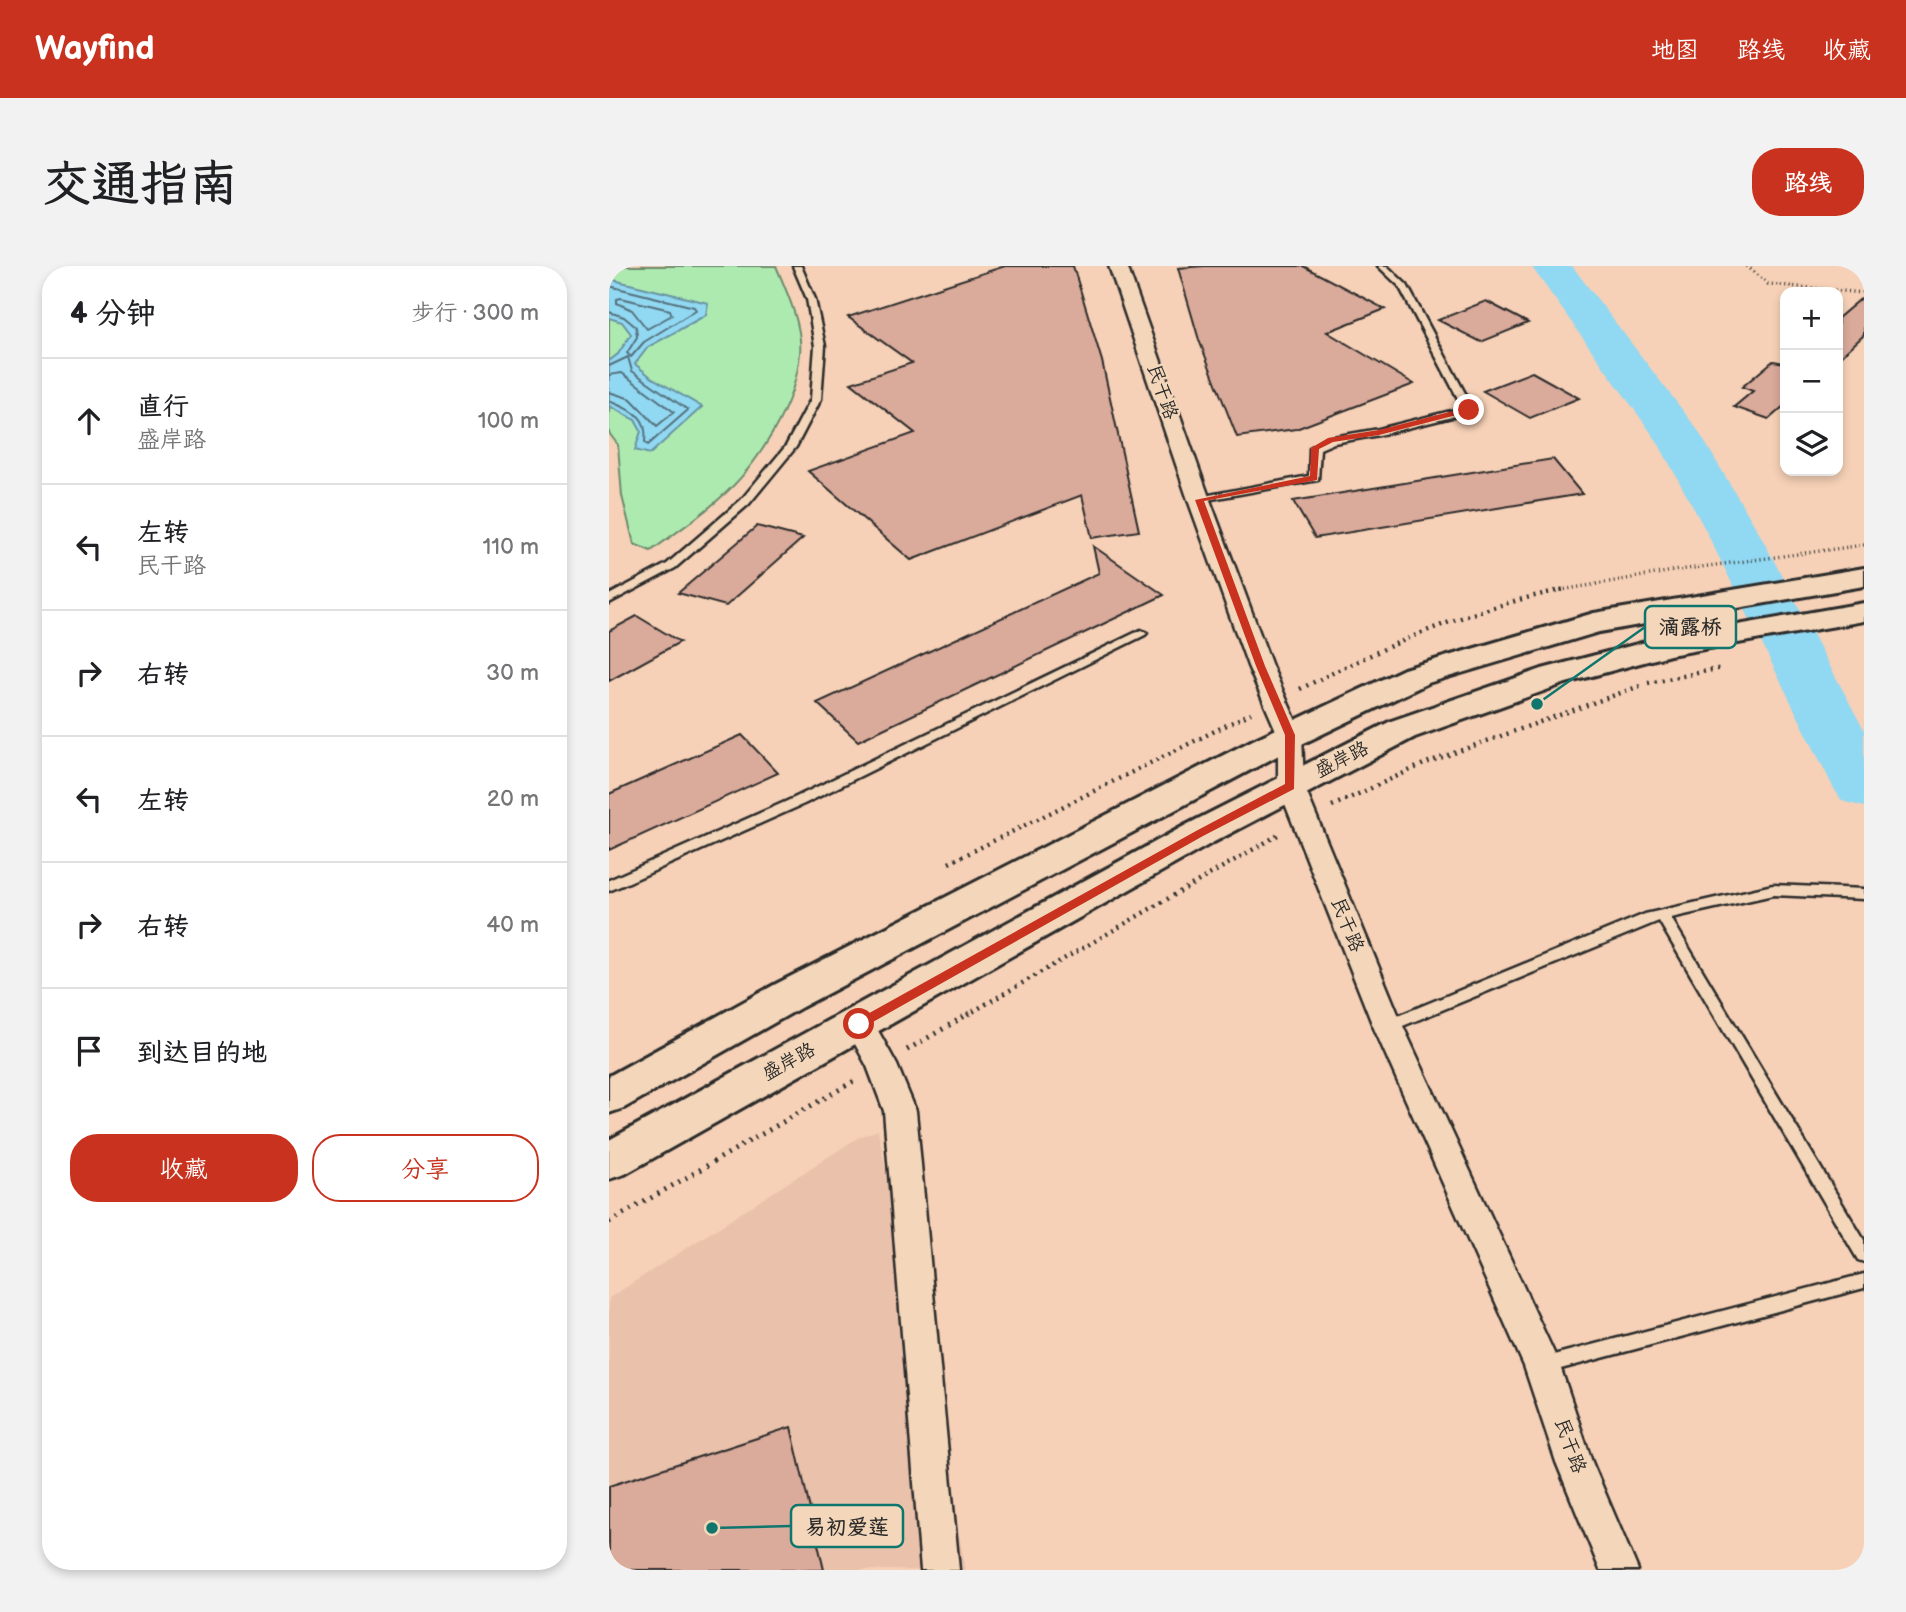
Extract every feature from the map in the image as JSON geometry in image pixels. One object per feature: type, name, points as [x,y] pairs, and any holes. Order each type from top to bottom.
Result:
[{"type":"main road","points":[[609,1096],[788,996],[1290,735],[1416,676],[1594,624],[1864,577]]},
{"type":"main road","name":"盛岸路","points":[[609,1161],[1199,834],[1297,803],[1403,729],[1554,676],[1668,646],[1730,651],[1816,619],[1864,612]]},
{"type":"street","name":"民干路","points":[[1118,266],[1199,500],[1261,666],[1290,735],[1297,803],[1388,1026],[1542,1366],[1574,1462],[1619,1570]]},
{"type":"street","points":[[859,1024],[882,1065],[900,1111],[940,1570]]},
{"type":"lane","points":[[609,600],[671,566],[745,502],[791,447],[816,399],[820,345],[811,299],[797,266]]},
{"type":"lane","points":[[1199,500],[1314,478],[1315,448],[1331,440],[1379,432],[1469,410],[1403,285],[1382,266]]},
{"type":"lane","points":[[609,886],[799,801],[1141,634]]},
{"type":"lane","points":[[1388,1026],[1650,918],[1773,890],[1864,894]]},
{"type":"lane","points":[[1662,915],[1864,1255]]},
{"type":"lane","points":[[1542,1366],[1864,1281]]},
{"type":"path","points":[[1747,266],[1768,284],[1864,293]]},
{"type":"path","points":[[1702,566],[1864,545]]},
{"type":"path","points":[[609,1222],[882,1065],[1297,803],[1426,763],[1730,651]]},
{"type":"shaded area","points":[[878,1130],[966,1570],[609,1570],[609,1298],[859,1137]]},
{"type":"green space","points":[[609,266],[776,266],[799,331],[800,353],[791,393],[761,452],[719,499],[651,551],[634,544],[622,496],[618,445],[609,433]]},
{"type":"water","points":[[609,279],[708,303],[706,315],[648,347],[635,364],[651,377],[702,407],[650,454],[635,450],[641,431],[635,420],[609,406],[609,361],[618,354],[631,334],[622,322],[609,318]]},
{"type":"building","points":[[1005,266],[1073,266],[1102,361],[1139,531],[1092,538],[1082,495],[911,560],[808,471],[915,433],[851,383],[912,363],[848,317]]},
{"type":"building","points":[[1303,266],[1385,309],[1327,332],[1414,384],[1296,429],[1237,437],[1199,340],[1178,268]]},
{"type":"building","points":[[1864,296],[1864,335],[1843,354],[1843,350],[1843,314]]},
{"type":"building","points":[[1486,301],[1528,323],[1481,342],[1438,320]]},
{"type":"building","points":[[1773,361],[1780,362],[1780,409],[1769,419],[1734,407],[1753,391],[1742,387]]},
{"type":"building","points":[[1532,372],[1579,398],[1530,418],[1483,391]]},
{"type":"building","points":[[1553,459],[1582,494],[1315,538],[1293,501]]},
{"type":"building","points":[[757,526],[803,538],[726,606],[678,593]]},
{"type":"building","points":[[1093,546],[1164,595],[858,741],[817,703],[1099,573]]},
{"type":"building","points":[[637,616],[680,642],[609,681],[609,631]]},
{"type":"building","points":[[742,735],[778,773],[609,850],[609,794]]},
{"type":"building","points":[[791,1427],[824,1570],[609,1570],[609,1486]]},
{"type":"waterway","points":[[1551,266],[1680,439],[1732,531],[1864,787]]},
{"type":"place","name":"滴露桥","points":[[1537,704]]},
{"type":"place","name":"易初爱莲","points":[[712,1528]]},
{"type":"route","points":[[859,1024],[1199,834],[1291,786],[1290,735],[1261,666],[1199,500],[1314,478],[1315,448],[1331,440],[1379,432],[1469,410]]}]
